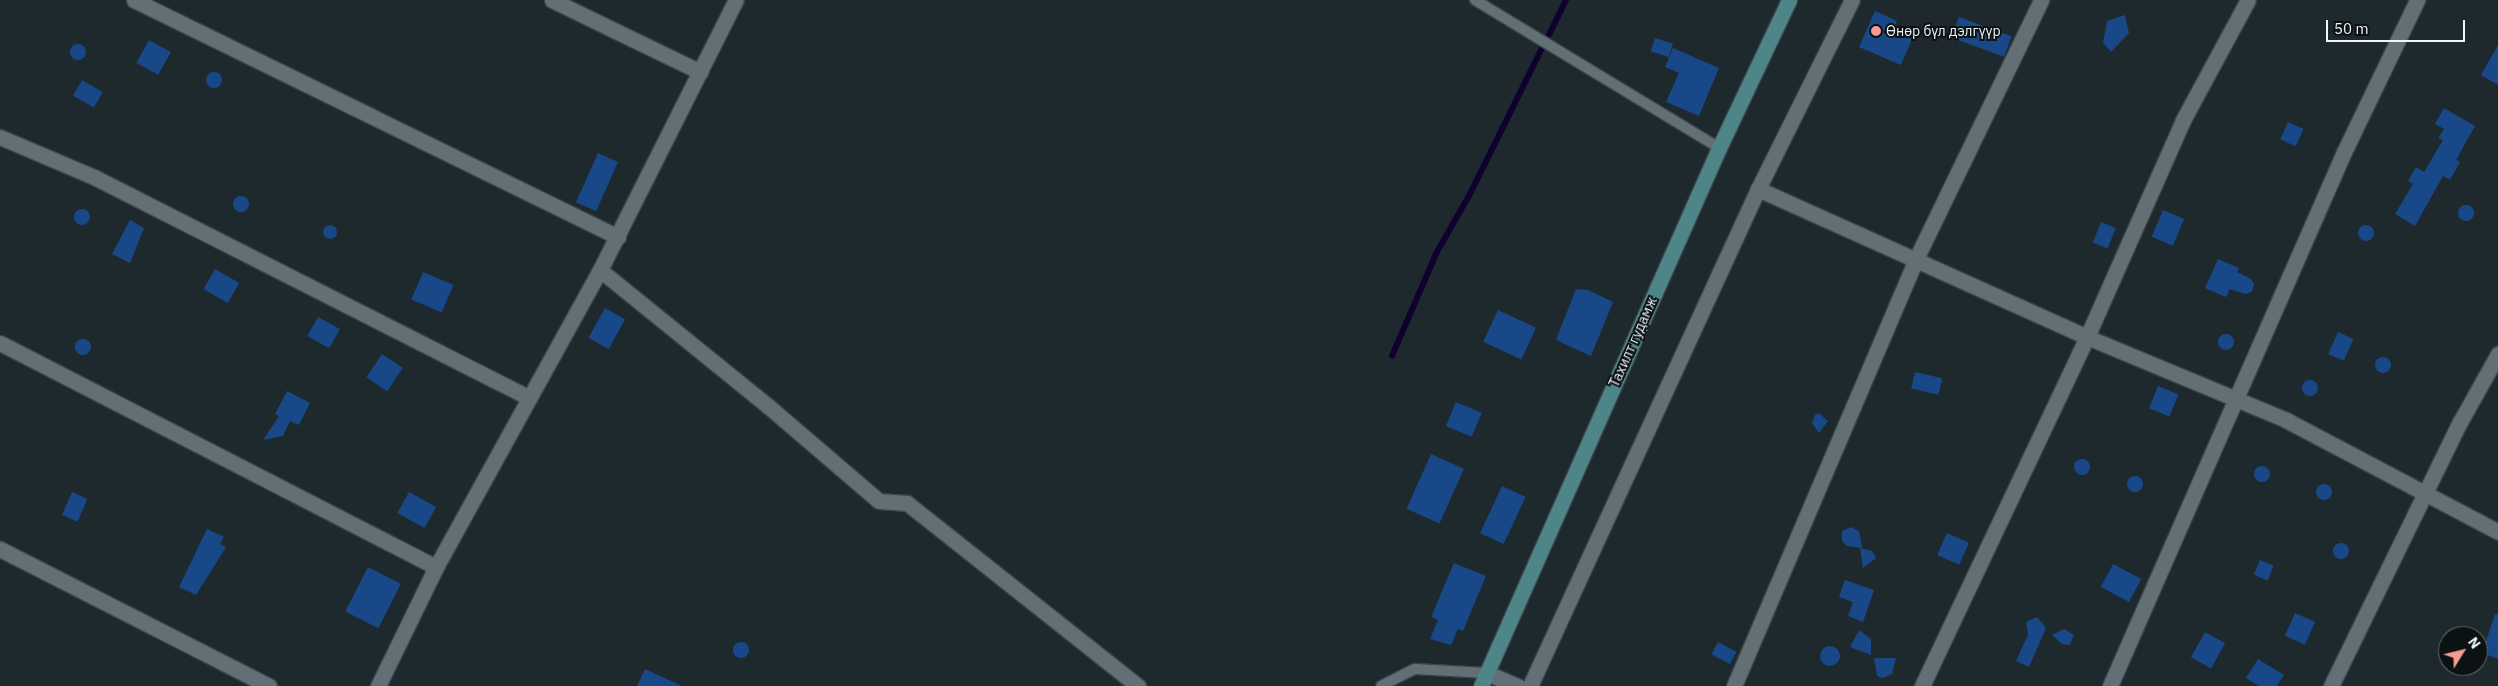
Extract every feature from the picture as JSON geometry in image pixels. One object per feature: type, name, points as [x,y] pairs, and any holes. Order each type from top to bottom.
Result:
[{"type":"main road","name":"Тахилт гудамж","points":[[1484,680],[1719,148],[1789,0]]},
{"type":"street","points":[[134,0],[618,237]]},
{"type":"street","points":[[552,0],[700,72]]},
{"type":"street","points":[[378,686],[436,567],[618,237],[736,0]]},
{"type":"street","points":[[1530,686],[1758,189],[1852,0]]},
{"type":"street","points":[[1734,686],[1915,261],[2042,0]]},
{"type":"street","points":[[1922,686],[2087,336],[2183,120],[2248,0]]},
{"type":"street","points":[[2110,686],[2238,399],[2344,152],[2417,0]]},
{"type":"street","points":[[0,137],[94,177],[529,398]]},
{"type":"street","points":[[1758,189],[1915,261],[2286,420],[2498,532]]},
{"type":"street","points":[[600,270],[880,501],[907,503],[1138,686]]},
{"type":"street","points":[[0,343],[436,567]]},
{"type":"street","points":[[2331,686],[2424,494],[2498,354]]},
{"type":"street","points":[[0,549],[269,686]]},
{"type":"street","points":[[1484,680],[1518,686]]},
{"type":"lane","points":[[1475,0],[1719,148]]},
{"type":"lane","points":[[1381,686],[1415,669],[1484,680]]},
{"type":"building","points":[[1875,11],[1897,21],[1893,30],[1912,39],[1901,65],[1859,47]]},
{"type":"building","points":[[2125,15],[2129,33],[2111,52],[2103,43],[2107,21]]},
{"type":"building","points":[[1959,17],[2012,36],[2004,57],[1951,38]]},
{"type":"building","points":[[1655,38],[1673,44],[1669,57],[1651,51]]},
{"type":"building","points":[[149,40],[171,52],[158,75],[136,63]]},
{"type":"building","points":[[78,44],[84,46],[86,52],[84,58],[78,60],[72,58],[70,52],[72,46]]},
{"type":"building","points":[[2498,45],[2498,85],[2481,75]]},
{"type":"building","points":[[1673,48],[1719,68],[1699,116],[1666,102],[1679,73],[1665,67]]},
{"type":"building","points":[[214,72],[222,80],[214,88],[206,80]]},
{"type":"building","points":[[82,80],[103,92],[94,108],[73,96]]},
{"type":"building","points":[[2444,108],[2475,126],[2456,160],[2460,162],[2450,180],[2443,176],[2415,226],[2395,214],[2413,184],[2408,181],[2416,167],[2424,172],[2443,140],[2438,138],[2444,129],[2435,124]]},
{"type":"building","points":[[2288,122],[2304,129],[2296,146],[2280,139]]},
{"type":"building","points":[[598,153],[618,162],[596,211],[576,202]]},
{"type":"building","points":[[241,196],[247,198],[249,204],[247,210],[241,212],[235,210],[233,204],[235,198]]},
{"type":"building","points":[[2466,205],[2472,207],[2474,213],[2472,219],[2466,221],[2460,219],[2458,213],[2460,207]]},
{"type":"building","points":[[82,209],[90,217],[82,225],[74,217]]},
{"type":"building","points":[[2163,210],[2184,219],[2173,246],[2152,237]]},
{"type":"building","points":[[130,220],[144,228],[130,263],[112,254]]},
{"type":"building","points":[[2101,222],[2116,228],[2108,248],[2093,242]]},
{"type":"building","points":[[327,225],[333,225],[337,232],[333,239],[327,239],[323,235],[323,229]]},
{"type":"building","points":[[2363,225],[2369,225],[2374,230],[2372,239],[2363,241],[2358,236],[2358,230]]},
{"type":"building","points":[[2218,259],[2239,268],[2237,272],[2251,279],[2254,284],[2252,292],[2245,294],[2230,289],[2226,297],[2205,288]]},
{"type":"building","points":[[215,269],[239,283],[228,303],[204,289]]},
{"type":"building","points":[[423,272],[453,285],[442,313],[411,300]]},
{"type":"building","points":[[1576,289],[1588,290],[1613,302],[1591,356],[1556,340]]},
{"type":"building","points":[[605,308],[625,319],[609,349],[589,338]]},
{"type":"building","points":[[1498,310],[1536,328],[1521,359],[1483,342]]},
{"type":"building","points":[[318,317],[340,329],[329,348],[307,336]]},
{"type":"building","points":[[2338,332],[2354,339],[2344,361],[2328,354]]},
{"type":"building","points":[[2223,334],[2229,334],[2234,339],[2232,348],[2223,350],[2218,345],[2218,339]]},
{"type":"building","points":[[83,339],[89,341],[91,347],[89,353],[83,355],[77,353],[75,347],[77,341]]},
{"type":"building","points":[[382,354],[403,368],[387,391],[366,377]]},
{"type":"building","points":[[2380,357],[2386,357],[2391,362],[2389,371],[2380,373],[2375,368],[2375,362]]},
{"type":"building","points":[[1915,372],[1942,378],[1938,395],[1911,389]]},
{"type":"building","points":[[2307,380],[2313,380],[2318,385],[2316,394],[2307,396],[2302,391],[2302,385]]},
{"type":"building","points":[[2158,386],[2178,394],[2169,416],[2149,408]]},
{"type":"building","points":[[287,391],[310,403],[299,425],[290,421],[283,436],[263,440],[279,416],[275,414]]},
{"type":"building","points":[[1456,402],[1482,413],[1472,437],[1446,426]]},
{"type":"building","points":[[1819,413],[1828,421],[1819,433],[1812,423],[1815,415]]},
{"type":"building","points":[[1431,454],[1464,469],[1439,523],[1407,509]]},
{"type":"building","points":[[2079,459],[2085,459],[2090,464],[2088,473],[2079,475],[2074,470],[2074,464]]},
{"type":"building","points":[[2259,466],[2265,466],[2270,471],[2268,480],[2259,482],[2254,477],[2254,471]]},
{"type":"building","points":[[2132,476],[2138,476],[2143,481],[2141,490],[2132,492],[2127,487],[2127,481]]},
{"type":"building","points":[[2321,484],[2327,484],[2332,489],[2330,498],[2321,500],[2316,495],[2316,489]]},
{"type":"building","points":[[1502,486],[1526,497],[1504,544],[1480,533]]},
{"type":"building","points":[[72,492],[88,499],[77,522],[62,515]]},
{"type":"building","points":[[409,492],[436,507],[424,528],[397,513]]},
{"type":"building","points":[[1851,527],[1859,531],[1862,548],[1847,546],[1842,541],[1842,531]]},
{"type":"building","points":[[207,529],[224,537],[220,544],[226,547],[196,595],[179,587]]},
{"type":"building","points":[[1947,533],[1969,543],[1959,565],[1937,555]]},
{"type":"building","points":[[2338,543],[2344,543],[2349,548],[2347,557],[2338,559],[2333,554],[2333,548]]},
{"type":"building","points":[[1860,548],[1872,551],[1876,558],[1863,568]]},
{"type":"building","points":[[2260,560],[2274,566],[2268,581],[2254,575]]},
{"type":"building","points":[[1454,563],[1486,576],[1463,631],[1458,629],[1451,645],[1430,639],[1438,620],[1431,617]]},
{"type":"building","points":[[2113,564],[2141,579],[2129,602],[2101,587]]},
{"type":"building","points":[[368,567],[401,584],[378,628],[345,612]]},
{"type":"building","points":[[1845,580],[1874,590],[1863,622],[1848,616],[1853,602],[1839,597]]},
{"type":"building","points":[[2295,613],[2315,622],[2305,645],[2285,636]]},
{"type":"building","points":[[2495,614],[2498,614],[2498,659],[2488,655],[2488,635]]},
{"type":"building","points":[[2037,617],[2046,628],[2029,667],[2016,661],[2028,635],[2026,622]]},
{"type":"building","points":[[2064,629],[2074,635],[2070,645],[2062,644],[2052,635]]},
{"type":"building","points":[[1859,630],[1871,639],[1871,655],[1850,647]]},
{"type":"building","points":[[2205,632],[2225,643],[2211,669],[2191,657]]},
{"type":"building","points":[[738,642],[744,642],[749,647],[747,656],[738,658],[733,653],[733,647]]},
{"type":"building","points":[[1718,642],[1737,652],[1730,664],[1711,654]]},
{"type":"building","points":[[1830,646],[1837,649],[1840,656],[1837,663],[1830,666],[1823,663],[1820,656],[1823,649]]},
{"type":"building","points":[[1874,658],[1896,658],[1892,674],[1883,678],[1877,676]]},
{"type":"building","points":[[2258,659],[2284,675],[2277,686],[2259,686],[2246,678]]},
{"type":"building","points":[[645,669],[682,686],[637,686]]},
{"type":"waterway","points":[[1549,35],[1566,0]]},
{"type":"waterway","points":[[1392,356],[1437,252],[1469,196],[1541,50]]},
{"type":"place","name":"Өнөр бүл дэлгүүр","points":[[1876,31]]}]
